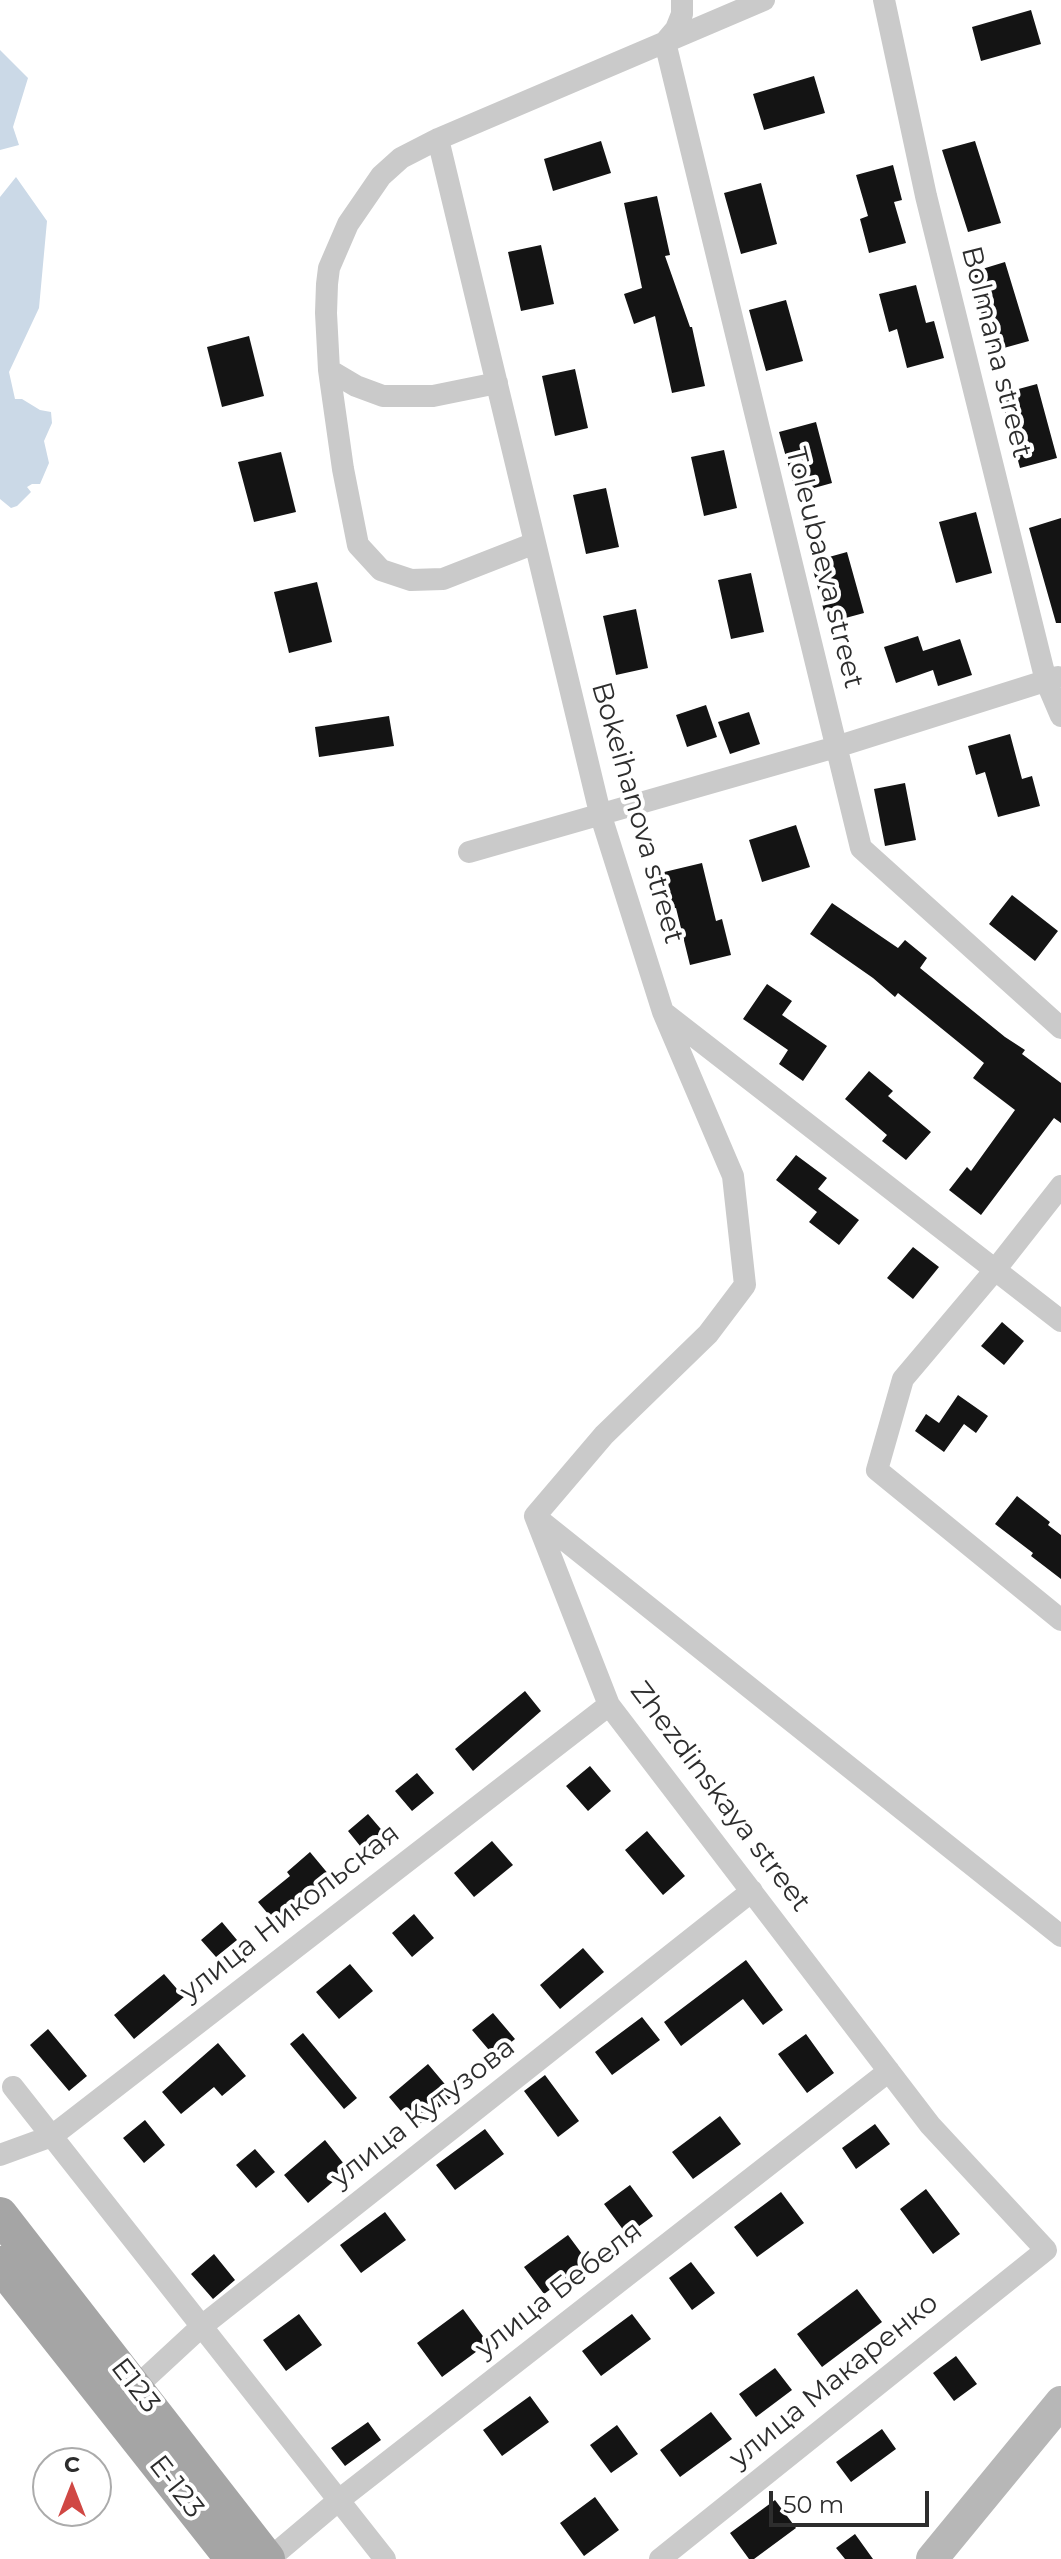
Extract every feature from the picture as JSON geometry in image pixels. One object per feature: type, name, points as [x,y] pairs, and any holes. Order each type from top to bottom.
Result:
[{"type":"main road","name":"Е123","points":[[0,2215],[268,2559]]},
{"type":"main road","name":"Е-123","points":[[0,2264],[233,2559]]},
{"type":"street","points":[[665,42],[676,29],[682,14],[682,0]]},
{"type":"street","points":[[535,543],[443,579],[411,580],[381,570],[358,545],[329,370],[326,313],[329,268],[348,224],[381,176],[401,158],[438,139],[764,0]]},
{"type":"street","name":"Bolmana street","points":[[884,0],[926,196],[1054,679],[1061,716]]},
{"type":"street","name":"Toleubaeva street","points":[[665,42],[861,848],[1061,1028]]},
{"type":"street","name":"Bokeihanova street","points":[[438,139],[600,813],[663,1012]]},
{"type":"street","points":[[329,370],[356,386],[383,396],[433,396],[497,383]]},
{"type":"street","points":[[469,852],[836,747],[1054,679]]},
{"type":"street","points":[[663,1012],[1061,1321]]},
{"type":"street","points":[[663,1012],[733,1176],[745,1285],[708,1334],[604,1435],[535,1516],[1061,1936]]},
{"type":"street","points":[[1061,1186],[903,1379],[877,1470],[1061,1620]]},
{"type":"street","name":"Zhezdinskaya street","points":[[535,1516],[609,1705],[930,2125],[1046,2250]]},
{"type":"street","name":"улица Никольская","points":[[0,2155],[52,2136],[609,1705]]},
{"type":"street","name":"улица Кутузова","points":[[136,2387],[202,2326],[752,1891]]},
{"type":"street","name":"улица Бебеля","points":[[268,2559],[339,2500],[889,2071]]},
{"type":"street","points":[[13,2087],[385,2559]]},
{"type":"street","name":"улица Макаренко","points":[[660,2559],[1046,2250]]},
{"type":"street","points":[[932,2559],[1061,2402]]},
{"type":"water","points":[[0,50],[28,78],[13,127],[19,145],[0,150]]},
{"type":"water","points":[[16,177],[47,221],[39,308],[9,372],[15,399],[51,412],[52,423],[44,441],[49,463],[40,484],[27,487],[31,492],[11,508],[0,499],[0,197]]},
{"type":"building","points":[[1031,10],[1041,44],[981,61],[972,27]]},
{"type":"building","points":[[814,76],[825,113],[764,130],[753,94]]},
{"type":"building","points":[[601,141],[611,173],[553,191],[544,159]]},
{"type":"building","points":[[975,141],[1001,223],[968,232],[942,150]]},
{"type":"building","points":[[893,165],[902,200],[894,202],[906,243],[869,253],[860,219],[868,216],[856,175]]},
{"type":"building","points":[[761,183],[777,244],[741,254],[724,193]]},
{"type":"building","points":[[657,196],[670,255],[665,256],[692,327],[705,386],[672,393],[655,316],[634,324],[624,294],[642,288],[624,203]]},
{"type":"building","points":[[541,245],[554,304],[521,311],[508,252]]},
{"type":"building","points":[[1005,262],[1029,341],[993,351],[969,273]]},
{"type":"building","points":[[916,285],[926,323],[934,321],[944,358],[907,368],[897,329],[889,332],[879,294]]},
{"type":"building","points":[[786,300],[803,361],[766,371],[749,310]]},
{"type":"building","points":[[249,336],[264,396],[222,407],[207,347]]},
{"type":"building","points":[[575,369],[588,428],[555,436],[542,376]]},
{"type":"building","points":[[1037,384],[1057,458],[1020,468],[1000,394]]},
{"type":"building","points":[[816,422],[832,483],[796,493],[779,432]]},
{"type":"building","points":[[724,450],[737,508],[704,516],[691,457]]},
{"type":"building","points":[[281,452],[296,512],[254,522],[238,462]]},
{"type":"building","points":[[606,488],[619,547],[586,554],[573,495]]},
{"type":"building","points":[[976,512],[992,573],[956,583],[939,522]]},
{"type":"building","points":[[1061,518],[1061,623],[1056,623],[1029,528]]},
{"type":"building","points":[[847,552],[864,613],[827,623],[811,562]]},
{"type":"building","points":[[751,573],[764,632],[731,639],[718,580]]},
{"type":"building","points":[[317,582],[332,642],[289,653],[274,592]]},
{"type":"building","points":[[636,609],[648,668],[616,675],[603,616]]},
{"type":"building","points":[[918,636],[923,651],[960,639],[972,675],[938,686],[933,670],[896,683],[884,647]]},
{"type":"building","points":[[706,705],[717,737],[687,747],[676,715]]},
{"type":"building","points":[[749,712],[760,744],[730,754],[718,722]]},
{"type":"building","points":[[389,716],[394,746],[319,757],[315,727]]},
{"type":"building","points":[[1010,734],[1022,779],[1032,776],[1040,806],[998,817],[985,772],[976,775],[968,746]]},
{"type":"building","points":[[905,783],[916,840],[885,846],[874,789]]},
{"type":"building","points":[[796,825],[810,867],[762,882],[749,840]]},
{"type":"building","points":[[702,863],[716,921],[722,919],[731,955],[690,965],[676,908],[669,909],[660,873]]},
{"type":"building","points":[[1012,895],[1058,931],[1035,961],[989,924]]},
{"type":"building","points":[[832,903],[898,948],[905,940],[927,958],[920,968],[1025,1050],[1022,1054],[1061,1083],[1061,1123],[1054,1118],[981,1215],[949,1190],[967,1167],[971,1171],[1015,1110],[973,1078],[984,1063],[898,993],[895,997],[810,934]]},
{"type":"building","points":[[767,984],[792,1001],[782,1015],[827,1046],[803,1081],[779,1064],[788,1050],[743,1019]]},
{"type":"building","points":[[869,1071],[893,1091],[888,1096],[931,1132],[906,1160],[882,1141],[887,1135],[845,1099]]},
{"type":"building","points":[[796,1155],[827,1178],[818,1189],[859,1220],[839,1245],[809,1222],[817,1212],[776,1180]]},
{"type":"building","points":[[913,1247],[939,1267],[913,1299],[887,1278]]},
{"type":"building","points":[[1002,1322],[1024,1341],[1004,1365],[981,1346]]},
{"type":"building","points":[[958,1395],[988,1416],[976,1433],[964,1424],[944,1452],[915,1431],[926,1414],[939,1423]]},
{"type":"building","points":[[1017,1496],[1050,1522],[1048,1525],[1061,1535],[1061,1579],[995,1524]]},
{"type":"building","points":[[525,1691],[541,1711],[473,1771],[455,1749]]},
{"type":"building","points":[[590,1766],[611,1791],[588,1811],[566,1786]]},
{"type":"building","points":[[417,1773],[434,1793],[412,1811],[395,1791]]},
{"type":"building","points":[[368,1814],[386,1835],[365,1852],[348,1831]]},
{"type":"building","points":[[647,1831],[685,1876],[663,1895],[625,1850]]},
{"type":"building","points":[[492,1841],[513,1865],[474,1897],[454,1873]]},
{"type":"building","points":[[310,1852],[330,1876],[275,1922],[258,1902],[290,1876],[287,1872]]},
{"type":"building","points":[[414,1914],[434,1938],[412,1957],[392,1933]]},
{"type":"building","points":[[222,1922],[237,1940],[216,1957],[201,1940]]},
{"type":"building","points":[[583,1948],[604,1972],[560,2009],[540,1985]]},
{"type":"building","points":[[746,1960],[783,2010],[763,2025],[743,1999],[681,2046],[664,2022]]},
{"type":"building","points":[[350,1964],[373,1991],[339,2019],[316,1992]]},
{"type":"building","points":[[164,1974],[184,1997],[134,2039],[114,2015]]},
{"type":"building","points":[[493,2013],[515,2039],[494,2056],[472,2030]]},
{"type":"building","points":[[642,2017],[660,2040],[612,2075],[595,2052]]},
{"type":"building","points":[[48,2029],[87,2076],[69,2091],[30,2045]]},
{"type":"building","points":[[303,2033],[357,2098],[344,2109],[290,2044]]},
{"type":"building","points":[[806,2034],[834,2073],[807,2093],[778,2054]]},
{"type":"building","points":[[218,2043],[246,2076],[222,2096],[214,2087],[181,2114],[162,2092]]},
{"type":"building","points":[[428,2064],[454,2095],[415,2128],[389,2097]]},
{"type":"building","points":[[545,2075],[579,2121],[558,2137],[524,2091]]},
{"type":"building","points":[[720,2116],[741,2144],[693,2179],[672,2152]]},
{"type":"building","points":[[145,2120],[165,2145],[144,2163],[123,2138]]},
{"type":"building","points":[[875,2124],[890,2144],[856,2169],[842,2148]]},
{"type":"building","points":[[485,2129],[504,2154],[455,2190],[436,2165]]},
{"type":"building","points":[[325,2140],[348,2169],[308,2203],[284,2175]]},
{"type":"building","points":[[255,2149],[275,2172],[256,2188],[236,2165]]},
{"type":"building","points":[[630,2185],[653,2216],[627,2235],[604,2204]]},
{"type":"building","points":[[926,2189],[960,2234],[933,2254],[900,2209]]},
{"type":"building","points":[[781,2192],[804,2223],[757,2257],[734,2227]]},
{"type":"building","points":[[385,2212],[406,2240],[361,2273],[340,2245]]},
{"type":"building","points":[[568,2235],[588,2262],[544,2294],[524,2267]]},
{"type":"building","points":[[214,2254],[235,2280],[213,2299],[191,2274]]},
{"type":"building","points":[[691,2262],[715,2293],[692,2310],[669,2278]]},
{"type":"building","points":[[857,2289],[882,2322],[822,2367],[797,2334]]},
{"type":"building","points":[[463,2309],[488,2343],[442,2377],[417,2343]]},
{"type":"building","points":[[299,2314],[322,2345],[286,2371],[263,2340]]},
{"type":"building","points":[[632,2314],[651,2339],[601,2376],[582,2351]]},
{"type":"building","points":[[956,2356],[977,2384],[954,2401],[933,2373]]},
{"type":"building","points":[[775,2368],[792,2390],[756,2417],[739,2394]]},
{"type":"building","points":[[530,2396],[549,2422],[502,2456],[483,2430]]},
{"type":"building","points":[[711,2412],[732,2439],[680,2477],[660,2450]]},
{"type":"building","points":[[368,2422],[381,2440],[345,2466],[331,2448]]},
{"type":"building","points":[[617,2425],[638,2454],[611,2473],[590,2445]]},
{"type":"building","points":[[882,2429],[896,2449],[851,2482],[836,2462]]},
{"type":"building","points":[[595,2497],[619,2530],[584,2556],[560,2523]]},
{"type":"building","points":[[775,2500],[796,2528],[754,2559],[749,2559],[730,2533]]},
{"type":"building","points":[[855,2534],[873,2559],[845,2559],[836,2548]]}]
